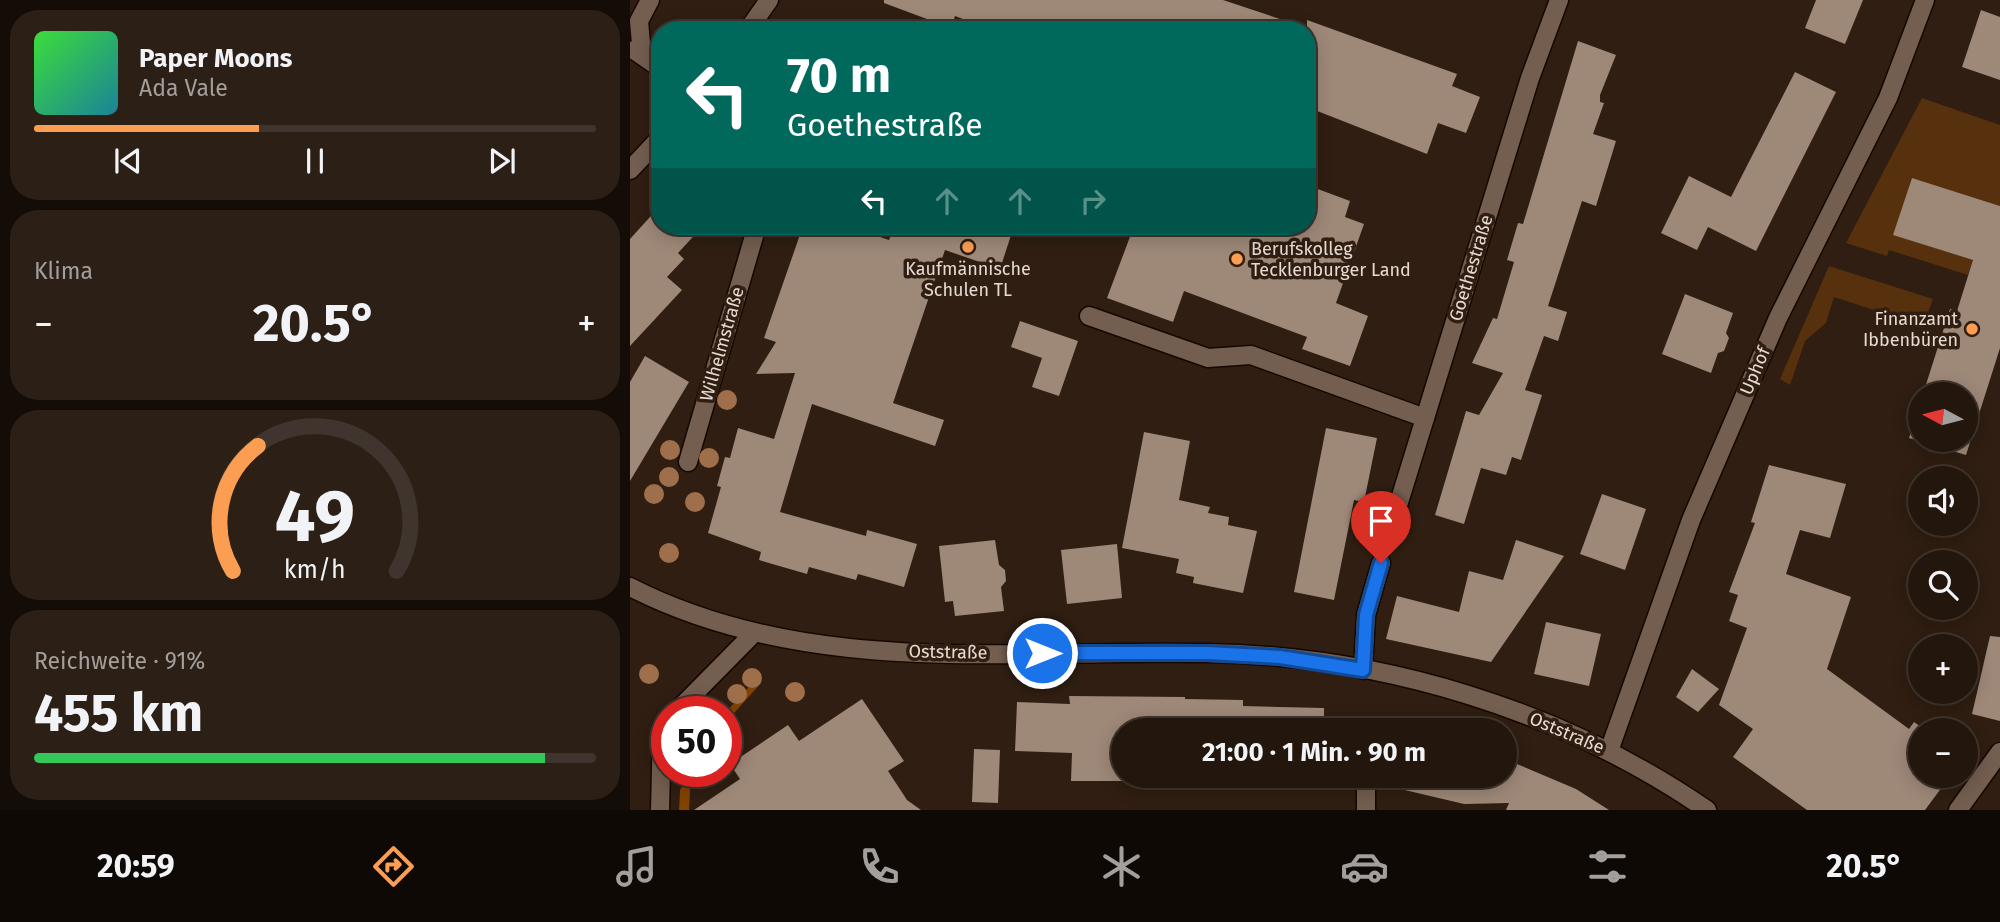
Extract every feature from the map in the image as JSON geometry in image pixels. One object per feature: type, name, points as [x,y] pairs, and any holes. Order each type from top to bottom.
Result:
[{"type":"street","points":[[754,21],[769,0]]},
{"type":"street","name":"Goethestraße","points":[[1388,538],[1530,78],[1559,0]]},
{"type":"street","name":"Uphof","points":[[1609,751],[1691,520],[1778,318],[1888,97],[1925,0]]},
{"type":"street","points":[[647,3],[636,51],[651,62]]},
{"type":"street","points":[[631,168],[651,147]]},
{"type":"street","name":"Wilhelmstraße","points":[[688,462],[754,235]]},
{"type":"street","points":[[1088,316],[1208,358],[1251,355],[1425,418]]},
{"type":"street","points":[[1363,670],[1366,615],[1381,563]]},
{"type":"street","name":"Oststraße","points":[[630,587],[675,608],[752,634],[812,645],[923,653],[1207,653],[1280,657],[1363,670],[1492,701],[1609,751],[1671,785],[1707,810]]},
{"type":"street","points":[[692,696],[752,634]]},
{"type":"street","points":[[1958,810],[2000,752]]},
{"type":"street","points":[[660,810],[661,787]]},
{"type":"street","points":[[1366,788],[1366,810]]},
{"type":"shaded area","points":[[1922,98],[2000,125],[2000,206],[1912,178],[1894,235],[1973,260],[1968,275],[1889,250],[1887,256],[1846,243]]},
{"type":"shaded area","points":[[1829,266],[1933,299],[1923,326],[1834,297],[1826,323],[1805,341],[1790,385],[1780,379]]},
{"type":"shaded area","points":[[756,679],[761,683],[742,704],[741,696]]},
{"type":"building","points":[[884,0],[1223,0],[1286,21],[968,21],[955,16],[953,21],[932,21],[884,3]]},
{"type":"building","points":[[1816,0],[1863,0],[1845,44],[1805,28]]},
{"type":"building","points":[[1981,10],[2000,17],[2000,80],[1962,67]]},
{"type":"building","points":[[1316,23],[1457,74],[1452,86],[1480,97],[1466,133],[1438,123],[1427,154],[1316,111]]},
{"type":"building","points":[[1578,41],[1616,55],[1600,95],[1600,102],[1604,103],[1593,134],[1616,141],[1596,206],[1582,201],[1548,306],[1567,312],[1558,341],[1544,336],[1525,390],[1542,395],[1521,460],[1512,457],[1506,475],[1481,468],[1464,524],[1435,515],[1466,411],[1479,415],[1503,373],[1472,363],[1493,318],[1497,319],[1514,262],[1507,260],[1518,223],[1523,224]]},
{"type":"building","points":[[1795,72],[1836,92],[1756,251],[1708,227],[1697,250],[1661,233],[1689,176],[1731,197]]},
{"type":"building","name":"Finanzamt Ibbenbüren","points":[[1912,178],[2000,206],[2000,348],[1978,417],[1978,382],[1927,382],[1950,309],[1957,311],[1973,260],[1893,235]]},
{"type":"building","name":"Berufskolleg Tecklenburger Land","points":[[1316,188],[1350,201],[1345,217],[1364,224],[1336,303],[1368,316],[1350,366],[1302,349],[1307,337],[1184,291],[1173,322],[1107,298],[1131,235],[1316,235]]},
{"type":"building","points":[[651,216],[651,235],[695,235],[678,253],[684,259],[667,277],[682,290],[630,346],[630,239]]},
{"type":"building","points":[[800,235],[874,235],[889,240],[891,235],[1011,235],[1000,269],[945,250],[893,403],[944,420],[935,446],[812,404],[780,512],[866,536],[867,530],[917,544],[904,587],[858,574],[856,580],[809,567],[807,574],[759,560],[761,552],[708,533],[721,487],[717,486],[725,457],[730,458],[738,428],[774,439],[795,373],[756,374],[776,342],[764,338]]},
{"type":"building","points":[[1685,294],[1733,313],[1726,333],[1729,338],[1724,351],[1718,353],[1711,373],[1662,354]]},
{"type":"building","points":[[1020,321],[1078,341],[1059,396],[1032,387],[1042,358],[1011,347]]},
{"type":"building","points":[[645,356],[689,382],[630,481],[630,382]]},
{"type":"building","points":[[1326,428],[1377,438],[1364,502],[1354,500],[1334,600],[1294,592]]},
{"type":"building","points":[[1144,432],[1190,441],[1179,500],[1210,507],[1208,513],[1229,517],[1228,525],[1257,531],[1243,593],[1193,583],[1194,577],[1176,573],[1179,559],[1122,548]]},
{"type":"building","points":[[1769,465],[1846,484],[1830,538],[1800,530],[1786,574],[1851,597],[1827,669],[1908,728],[1908,788],[1941,788],[1925,810],[1807,810],[1733,757],[1753,729],[1719,705],[1747,628],[1729,621],[1738,595],[1729,592],[1755,523],[1751,522]]},
{"type":"building","points":[[1602,494],[1646,509],[1625,570],[1580,554]]},
{"type":"building","points":[[995,540],[999,565],[1005,570],[1006,581],[1001,587],[1004,611],[955,616],[953,601],[945,602],[939,546]]},
{"type":"building","points":[[1516,540],[1564,556],[1491,662],[1386,639],[1397,596],[1459,612],[1469,571],[1503,580]]},
{"type":"building","points":[[1117,544],[1122,598],[1067,604],[1061,550]]},
{"type":"building","points":[[1546,622],[1601,634],[1589,686],[1534,674]]},
{"type":"building","points":[[1990,636],[2000,637],[2000,721],[1972,714],[1974,704],[1978,704],[1978,688]]},
{"type":"building","points":[[1692,669],[1719,689],[1698,712],[1676,697]]},
{"type":"building","points":[[1069,696],[1243,700],[1243,706],[1324,708],[1324,718],[1111,718],[1111,781],[1071,781],[1072,753],[1015,751],[1017,702],[1070,704]]},
{"type":"building","points":[[862,699],[904,761],[888,771],[907,800],[921,810],[694,810],[728,787],[742,787],[742,756],[788,725],[799,741]]},
{"type":"building","points":[[974,749],[1000,750],[998,803],[972,802]]},
{"type":"building","points":[[1517,764],[1576,789],[1609,810],[1506,810],[1509,803],[1464,804],[1396,788],[1517,788]]},
{"type":"waterway","points":[[684,810],[685,791]]},
{"type":"place","name":"Kaufmännische Schulen TL","points":[[968,247]]},
{"type":"place","name":"Berufskolleg Tecklenburger Land","points":[[1237,259]]},
{"type":"place","name":"Finanzamt Ibbenbüren","points":[[1972,329]]},
{"type":"route","points":[[1042,653],[1207,653],[1280,657],[1363,670],[1362,643],[1366,615],[1381,563]]}]
